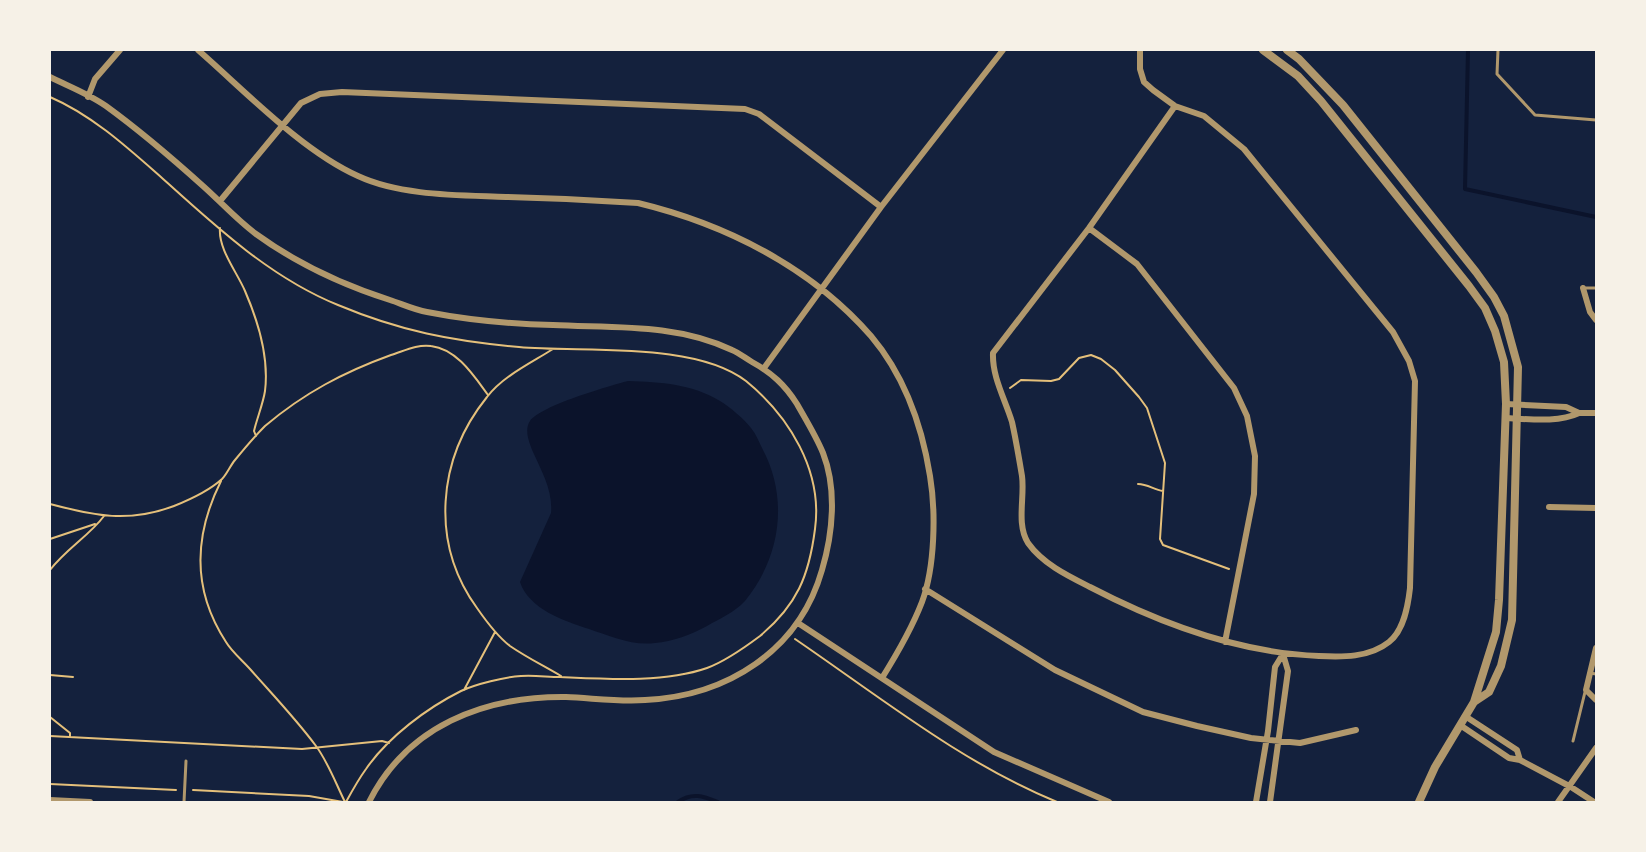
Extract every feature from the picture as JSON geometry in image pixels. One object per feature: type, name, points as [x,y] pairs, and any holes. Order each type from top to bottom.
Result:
[{"type":"street","points":[[88,97],[95,79],[120,50]]},
{"type":"street","points":[[198,50],[328,160],[359,177],[402,189],[471,196],[638,203],[664,209],[753,244],[797,271],[822,290],[871,336],[894,370],[912,404],[926,452],[934,497],[932,544],[922,602],[882,678]]},
{"type":"street","points":[[764,368],[881,207],[1003,50]]},
{"type":"street","points":[[1140,50],[1140,69],[1144,82],[1176,106],[1204,116],[1244,149],[1394,332],[1409,361],[1416,381],[1410,588],[1407,610],[1390,641],[1372,651],[1348,657],[1283,654],[1225,642],[1182,628],[1114,600],[1059,571],[1038,554],[1028,542],[1022,529],[1022,479],[1012,422],[995,377],[993,353],[1089,228],[1176,106]]},
{"type":"street","points":[[1263,50],[1298,76],[1321,101],[1485,308],[1496,331],[1504,362],[1506,404],[1500,600],[1496,632],[1474,702],[1435,766],[1419,802]]},
{"type":"street","points":[[1287,50],[1299,58],[1343,105],[1476,272],[1494,297],[1509,328],[1518,367],[1513,604],[1509,639],[1502,666],[1489,692],[1474,702]]},
{"type":"street","points":[[50,77],[103,104],[220,201],[256,234],[314,269],[366,292],[425,312],[520,324],[656,329],[687,334],[732,350],[764,368],[788,390],[824,456],[830,486],[830,540],[821,573],[809,605],[798,623],[767,656],[747,670],[687,696],[643,701],[564,697],[526,699],[456,717],[418,740],[393,764],[369,802]]},
{"type":"street","points":[[220,201],[302,103],[320,94],[342,92],[745,109],[759,114],[881,207]]},
{"type":"street","points":[[1089,228],[1137,264],[1234,388],[1247,416],[1255,456],[1254,494],[1225,642]]},
{"type":"street","points":[[1583,288],[1590,312],[1596,320]]},
{"type":"street","points":[[1506,404],[1566,406],[1579,413]]},
{"type":"street","points":[[1505,418],[1557,419],[1579,413],[1596,413]]},
{"type":"street","points":[[1549,507],[1596,508]]},
{"type":"street","points":[[925,590],[1055,670],[1143,712],[1266,740],[1300,743],[1356,730]]},
{"type":"street","points":[[798,623],[994,752],[1109,802]]},
{"type":"street","points":[[1596,648],[1593,674],[1586,690],[1596,700]]},
{"type":"street","points":[[1256,802],[1275,667],[1283,654]]},
{"type":"street","points":[[1270,802],[1288,671],[1283,654]]},
{"type":"street","points":[[1465,716],[1517,750],[1520,760]]},
{"type":"street","points":[[1460,725],[1509,758],[1520,760],[1594,802]]},
{"type":"street","points":[[1558,802],[1596,748]]},
{"type":"street","points":[[1424,792],[1424,802]]},
{"type":"street","points":[[50,800],[90,802]]},
{"type":"lane","points":[[1498,50],[1497,74],[1535,115],[1596,120]]},
{"type":"lane","points":[[1583,288],[1596,288]]},
{"type":"lane","points":[[1573,741],[1586,690]]},
{"type":"lane","points":[[184,802],[186,761]]},
{"type":"path","points":[[50,97],[86,116],[220,228],[286,278],[333,304],[392,326],[450,340],[524,348],[675,354],[705,361],[732,371],[781,414],[797,439],[808,466],[815,495],[816,522],[804,580],[796,597],[773,624],[892,707],[982,765],[1032,792],[1057,802]]},
{"type":"path","points":[[220,228],[219,239],[246,293],[260,335],[265,390],[254,431],[256,436]]},
{"type":"path","points":[[344,802],[317,748],[226,643],[207,602],[201,579],[200,559],[203,525],[209,504],[222,478],[256,436],[294,404],[322,385],[354,368],[417,347],[432,346],[448,352],[472,372],[488,395]]},
{"type":"path","points":[[553,349],[523,368],[488,395],[469,423],[456,450],[447,480],[445,508],[446,540],[455,571],[469,598],[509,645],[563,678]]},
{"type":"path","points":[[1003,394],[1021,380],[1059,379],[1079,358],[1085,355],[1101,359],[1115,370],[1147,408],[1165,463],[1160,539],[1163,545],[1239,572]]},
{"type":"path","points":[[50,504],[86,514],[120,518],[140,515],[176,505],[222,478]]},
{"type":"path","points":[[1138,484],[1147,484],[1163,491]]},
{"type":"path","points":[[50,570],[59,558],[104,516]]},
{"type":"path","points":[[50,539],[98,524]]},
{"type":"path","points":[[464,690],[496,632]]},
{"type":"path","points":[[50,675],[73,677]]},
{"type":"path","points":[[50,717],[70,733],[70,737]]},
{"type":"path","points":[[50,736],[302,749],[382,741],[389,743]]},
{"type":"path","points":[[50,784],[309,796],[344,802]]},
{"type":"water","points":[[628,381],[687,387],[709,395],[728,406],[745,421],[754,433],[770,467],[776,487],[778,507],[777,527],[767,566],[745,601],[732,612],[701,629],[682,637],[646,644],[605,635],[548,613],[531,600],[520,582],[551,513],[549,489],[528,436],[527,428],[530,421],[536,415],[560,403]]},
{"type":"waterway","points":[[1468,50],[1465,189],[1596,217]]},
{"type":"waterway","points":[[678,802],[688,797],[698,796],[718,802]]}]
